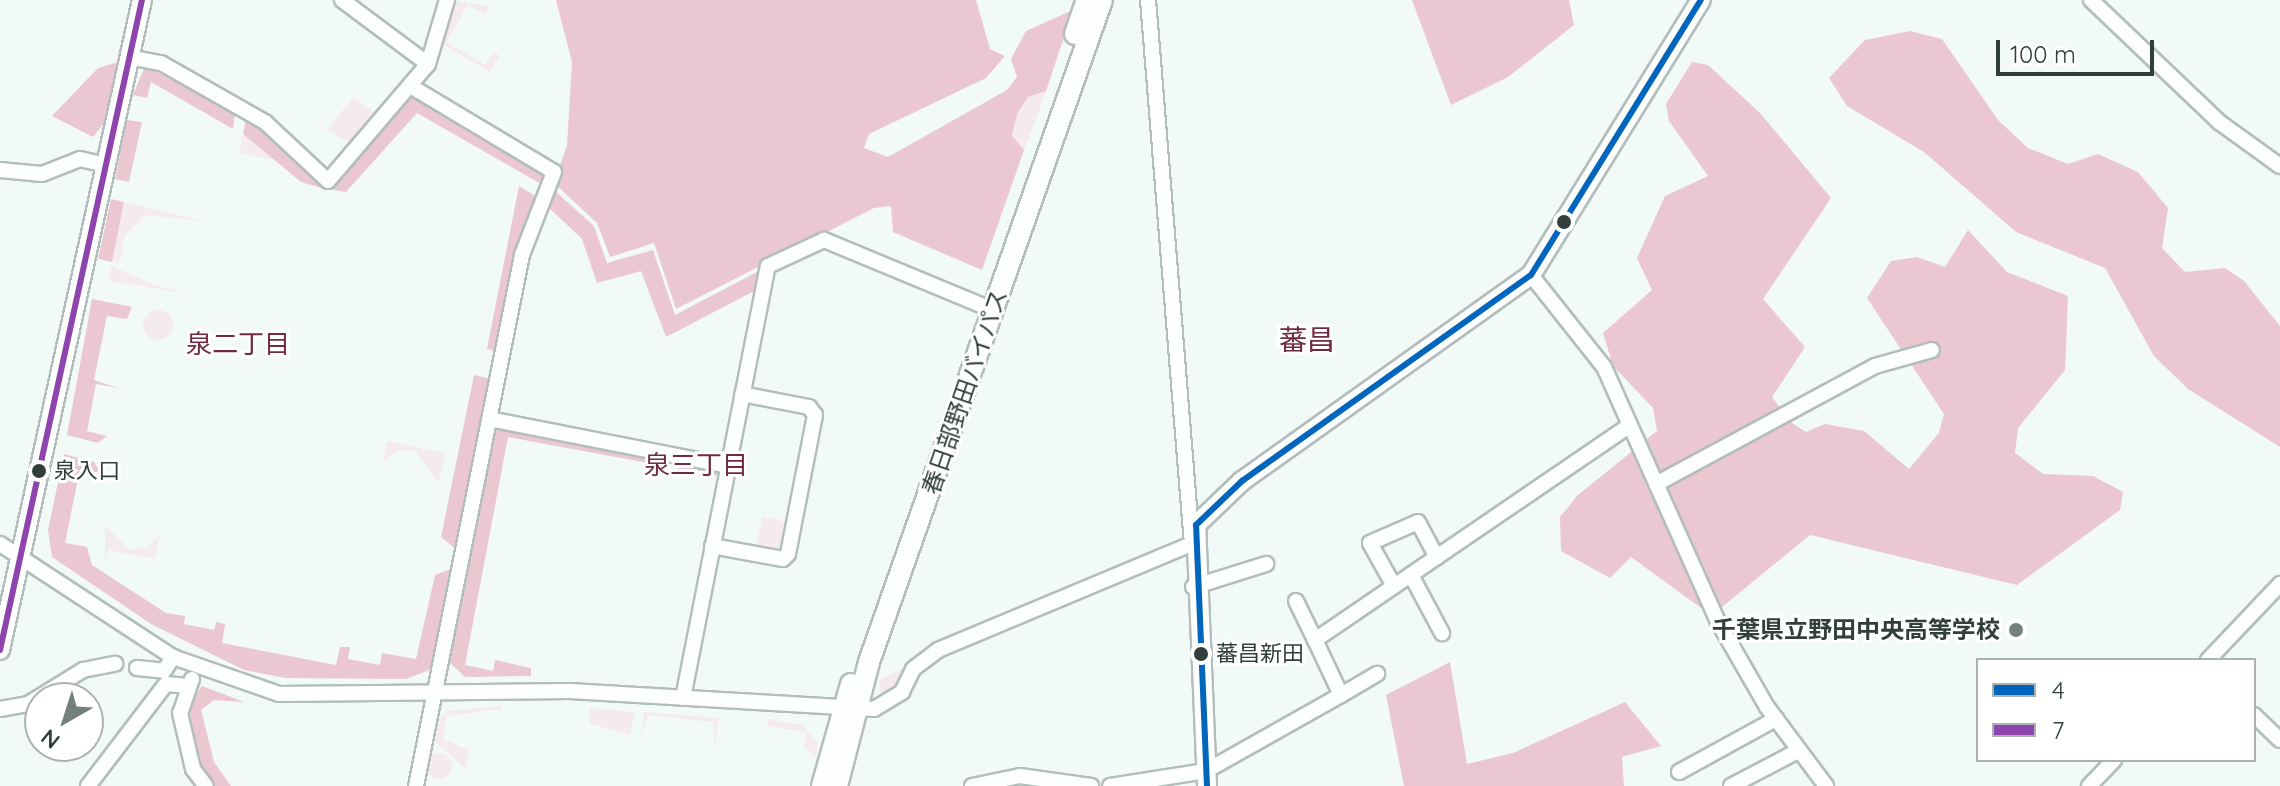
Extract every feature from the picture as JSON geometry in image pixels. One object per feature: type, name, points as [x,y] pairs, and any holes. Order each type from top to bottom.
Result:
[{"type":"highway","name":"春日部野田バイパス","points":[[837,786],[849,710],[981,305],[1087,0]]},
{"type":"highway","name":"春日部野田バイパス","points":[[822,786],[1102,0]]},
{"type":"main road","points":[[0,650],[23,560],[142,0]]},
{"type":"main road","points":[[1207,779],[1193,587],[1192,544],[1196,525],[1221,497],[1531,275],[1701,0]]},
{"type":"street","points":[[342,0],[428,64]]},
{"type":"street","points":[[129,57],[161,63],[265,122],[328,181],[412,87],[428,64],[447,0]]},
{"type":"street","points":[[0,544],[173,657],[198,670],[288,695],[541,690],[849,710],[893,699],[913,669],[938,650],[1192,544],[1148,0]]},
{"type":"street","points":[[2091,0],[2219,122],[2280,166]]},
{"type":"street","points":[[412,87],[554,172],[524,246],[416,786]]},
{"type":"street","points":[[0,170],[42,174],[80,159],[105,165]]},
{"type":"street","points":[[683,698],[768,266],[824,240],[981,305]]},
{"type":"street","points":[[1531,275],[1604,367],[1717,620],[1776,719],[1826,786]]},
{"type":"street","points":[[1656,484],[1875,366],[1932,350]]},
{"type":"street","points":[[712,546],[783,559],[788,554],[815,415],[809,407],[742,394]]},
{"type":"street","points":[[489,419],[728,466]]},
{"type":"street","points":[[1315,640],[1630,425]]},
{"type":"street","points":[[1394,586],[1370,543],[1418,522],[1437,557]]},
{"type":"street","points":[[1193,587],[1266,564]]},
{"type":"street","points":[[1411,575],[1442,633]]},
{"type":"street","points":[[2210,658],[2280,584]]},
{"type":"street","points":[[1296,601],[1341,695]]},
{"type":"street","points":[[137,668],[164,671],[173,657]]},
{"type":"street","points":[[0,709],[18,709],[83,670],[115,664]]},
{"type":"street","points":[[198,670],[188,686],[180,713],[193,769],[206,786]]},
{"type":"street","points":[[1110,786],[1207,779],[1377,674]]},
{"type":"street","points":[[88,786],[166,684],[188,686]]},
{"type":"street","points":[[2256,717],[2280,740]]},
{"type":"street","points":[[1679,772],[1776,719]]},
{"type":"street","points":[[1731,786],[1798,751]]},
{"type":"street","points":[[2089,786],[2112,762]]},
{"type":"street","points":[[972,786],[1020,776],[1091,786]]},
{"type":"shaded area","points":[[450,0],[490,6],[485,14],[468,5],[446,42],[485,65],[493,52],[500,56],[490,72],[439,42]]},
{"type":"shaded area","points":[[556,0],[976,0],[990,49],[1005,56],[986,78],[869,134],[864,148],[888,157],[1007,90],[1017,77],[1011,59],[1026,31],[1073,10],[1046,91],[1028,97],[1017,114],[1012,136],[1024,150],[982,270],[893,232],[891,206],[874,208],[676,309],[654,243],[610,257],[597,223],[554,183],[567,145],[572,62]]},
{"type":"shaded area","points":[[1412,0],[1569,0],[1574,25],[1508,77],[1451,105]]},
{"type":"shaded area","points":[[1910,31],[1942,39],[1998,120],[2028,148],[2068,164],[2098,154],[2138,172],[2168,208],[2162,248],[2185,272],[2225,268],[2244,281],[2280,326],[2280,447],[2188,389],[2154,356],[2105,268],[2016,232],[1924,152],[1847,106],[1829,78],[1865,40]]},
{"type":"shaded area","points":[[122,61],[110,115],[93,137],[52,116],[98,68]]},
{"type":"shaded area","points":[[1692,62],[1708,65],[1760,113],[1831,198],[1763,299],[1805,347],[1772,397],[1792,423],[1806,432],[1825,424],[1864,431],[1909,469],[1939,433],[1944,414],[1867,298],[1891,261],[1917,257],[1945,267],[1968,230],[2007,272],[2068,296],[2065,370],[2018,428],[2015,453],[2043,474],[2093,476],[2123,492],[2120,510],[2017,585],[1810,535],[1722,607],[1701,608],[1631,557],[1610,578],[1561,551],[1560,517],[1578,495],[1657,431],[1653,408],[1613,366],[1603,333],[1652,290],[1637,258],[1665,196],[1708,176],[1669,121],[1666,104]]},
{"type":"shaded area","points":[[145,66],[235,113],[233,129],[151,82],[147,98],[133,95]]},
{"type":"shaded area","points":[[1046,91],[1024,150],[1012,136],[1017,114],[1028,97]]},
{"type":"shaded area","points":[[411,96],[546,175],[541,184],[417,113],[346,192],[328,189]]},
{"type":"shaded area","points":[[354,97],[380,117],[353,144],[326,130]]},
{"type":"shaded area","points":[[246,118],[263,126],[328,189],[301,182],[243,134]]},
{"type":"shaded area","points":[[127,120],[142,122],[129,182],[115,179]]},
{"type":"shaded area","points":[[243,134],[256,141],[282,161],[239,153]]},
{"type":"shaded area","points":[[519,186],[535,196],[496,351],[487,349]]},
{"type":"shaded area","points":[[555,191],[594,226],[607,263],[653,250],[675,315],[757,272],[758,289],[666,337],[641,271],[597,283],[582,239],[545,204]]},
{"type":"shaded area","points":[[111,199],[124,202],[112,262],[98,259]]},
{"type":"shaded area","points":[[124,202],[203,221],[146,215],[125,235],[119,264],[112,262]]},
{"type":"shaded area","points":[[111,266],[157,286],[186,293],[109,281]]},
{"type":"shaded area","points":[[92,299],[132,307],[127,319],[107,316],[94,380],[118,388],[96,384],[87,431],[107,436],[98,443],[67,435]]},
{"type":"shaded area","points":[[158,310],[168,315],[173,325],[168,335],[158,340],[148,335],[143,325],[148,315]]},
{"type":"shaded area","points":[[474,375],[490,379],[457,550],[441,537]]},
{"type":"shaded area","points":[[501,427],[712,467],[718,476],[508,437],[465,665],[493,671],[495,660],[531,668],[531,676],[465,677],[450,663],[492,434]]},
{"type":"shaded area","points":[[387,441],[445,453],[439,483],[415,451],[398,450],[383,462]]},
{"type":"shaded area","points":[[64,454],[94,462],[101,473],[80,469],[65,543],[87,547],[92,565],[166,613],[185,616],[184,624],[214,630],[216,622],[225,624],[222,643],[336,665],[340,647],[350,647],[348,659],[380,665],[382,653],[416,659],[435,575],[453,568],[432,669],[406,679],[285,678],[244,670],[151,624],[52,557],[48,530]]},
{"type":"shaded area","points":[[762,517],[790,522],[779,554],[756,549]]},
{"type":"shaded area","points":[[105,525],[129,550],[148,547],[160,535],[155,559],[108,550],[105,560]]},
{"type":"shaded area","points":[[1450,662],[1467,764],[1513,753],[1625,702],[1661,746],[1622,757],[1624,786],[1404,786],[1386,695]]},
{"type":"shaded area","points":[[906,667],[897,686],[881,696],[879,680]]},
{"type":"shaded area","points":[[202,686],[244,702],[214,700],[201,710],[214,762],[231,786],[213,786],[200,767],[186,710]]},
{"type":"shaded area","points":[[501,706],[500,717],[499,709],[447,716],[443,739],[469,750],[466,769],[434,741],[438,718],[449,711]]},
{"type":"shaded area","points":[[590,708],[634,712],[631,735],[590,724]]},
{"type":"shaded area","points":[[644,712],[719,718],[715,749],[713,722],[648,715],[641,738]]},
{"type":"shaded area","points":[[768,719],[802,725],[818,743],[816,757],[804,747],[806,732],[767,726]]},
{"type":"shaded area","points":[[439,753],[448,757],[452,766],[448,775],[439,779],[430,775],[426,766],[430,757]]},
{"type":"transit line","name":"7","points":[[0,650],[142,0]]},
{"type":"transit line","name":"4","points":[[1207,786],[1196,525],[1242,481],[1531,275],[1701,0]]},
{"type":"place","name":"泉入口","points":[[39,471]]},
{"type":"place","name":"千葉県立野田中央高等学校","points":[[2016,630]]},
{"type":"place","name":"蕃昌新田","points":[[1201,654]]},
{"type":"district","name":"蕃昌","points":[[1307,340]]},
{"type":"district","name":"泉二丁目","points":[[238,344]]},
{"type":"district","name":"泉三丁目","points":[[696,465]]}]
